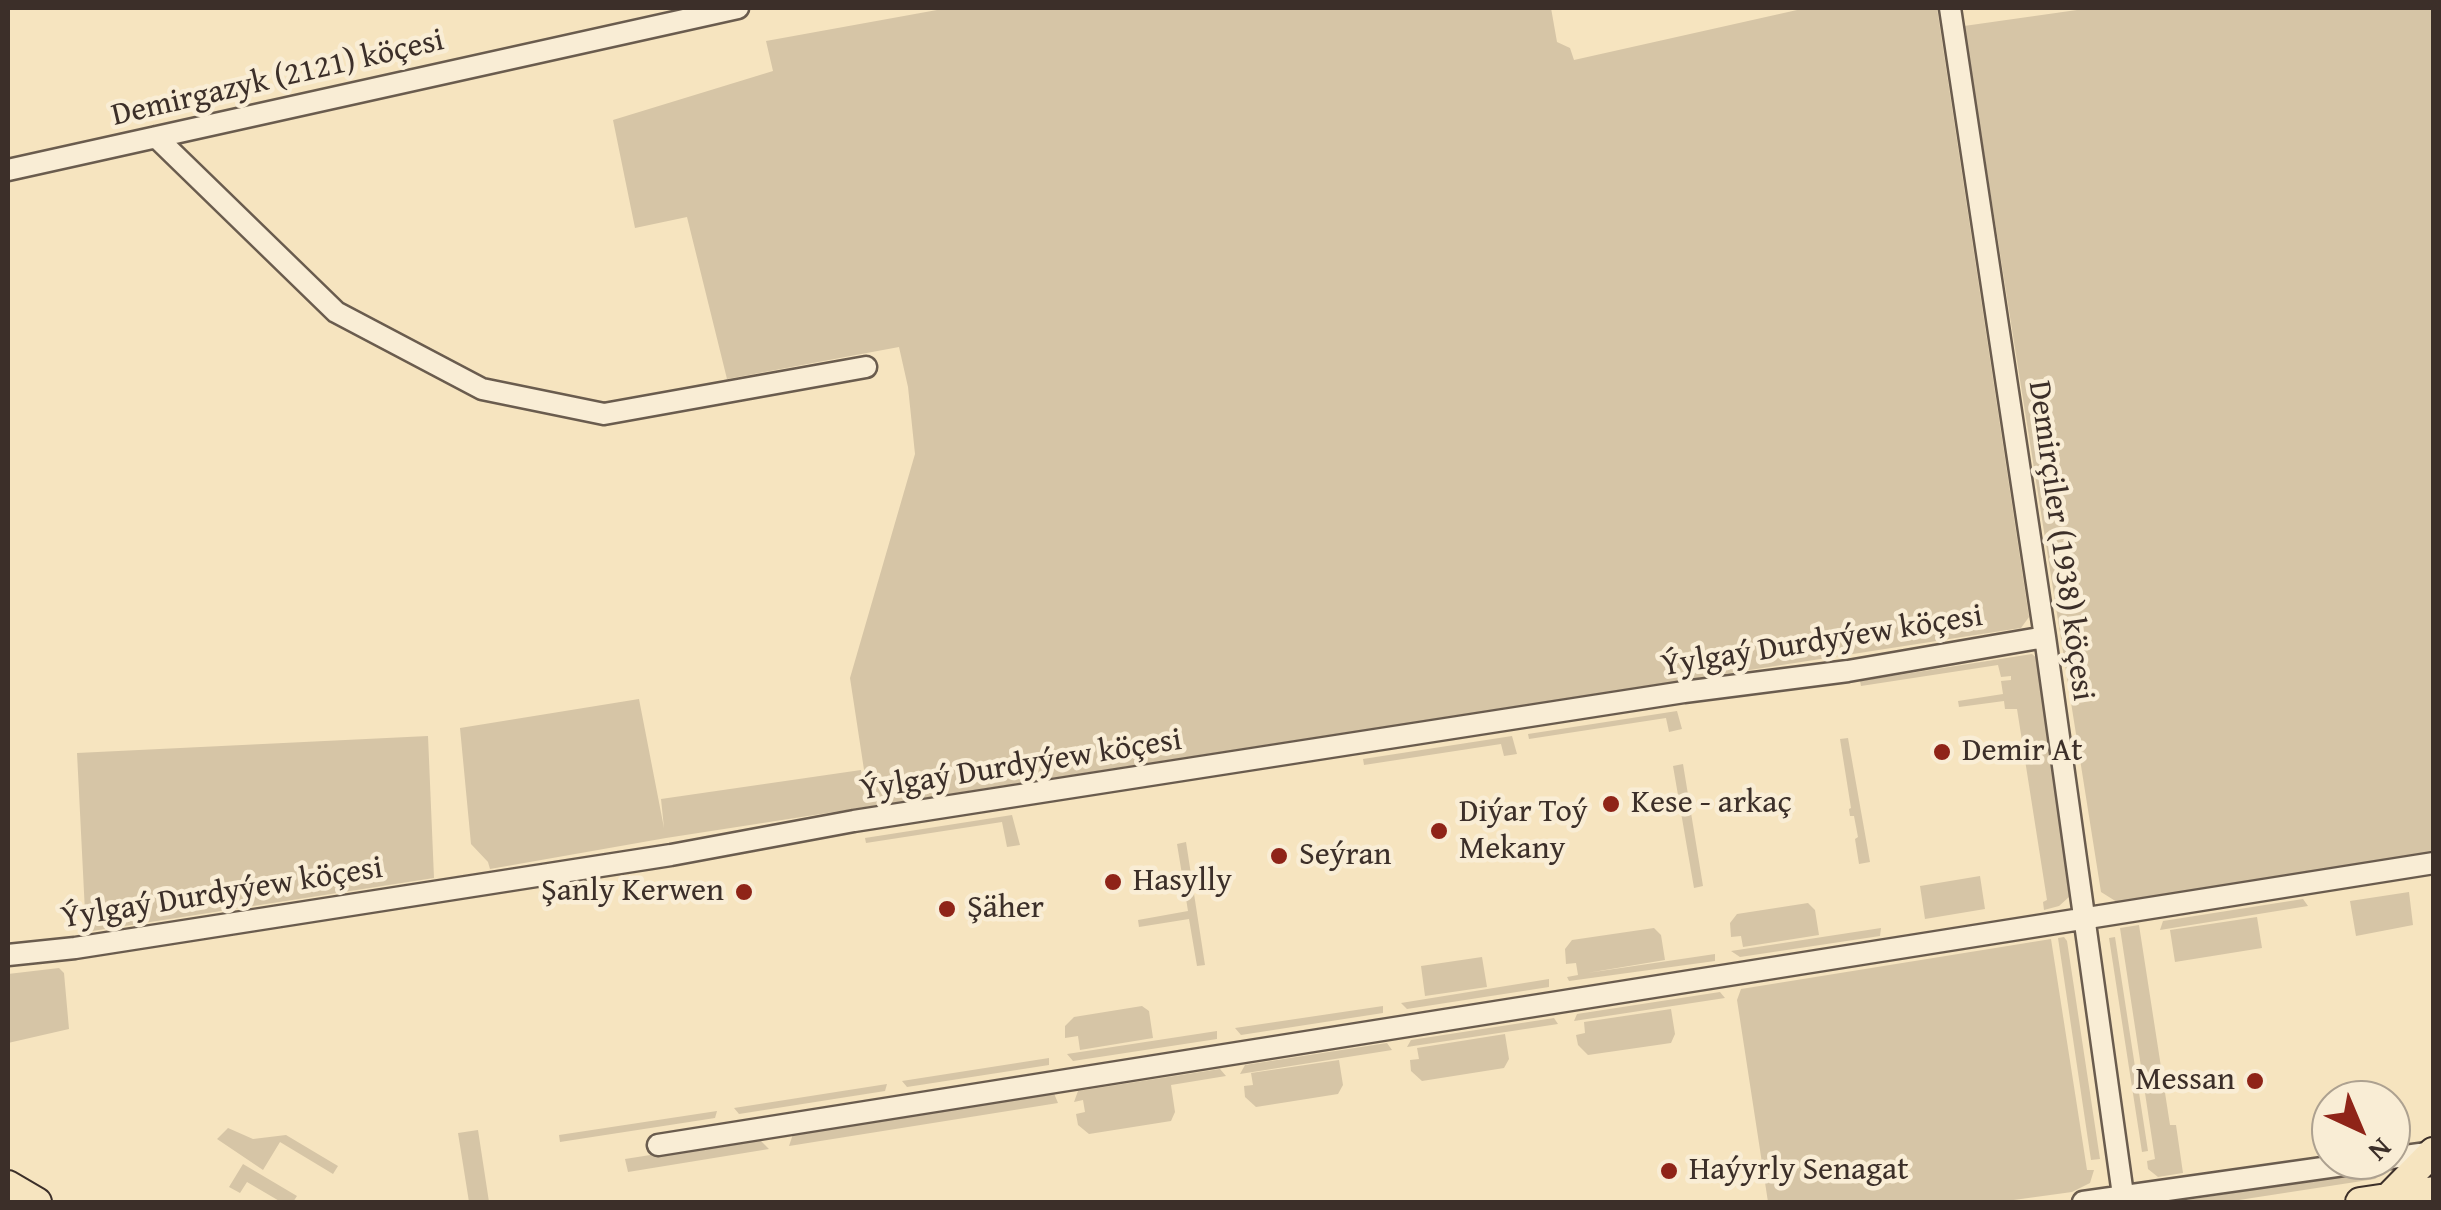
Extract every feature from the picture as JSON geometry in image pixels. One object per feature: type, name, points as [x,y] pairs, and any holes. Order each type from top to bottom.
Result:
[{"type":"highway","points":[[2374,1201],[2433,1152]]},
{"type":"highway","points":[[8,1185],[37,1202]]},
{"type":"highway","points":[[2374,1201],[2434,1191]]},
{"type":"street","name":"Demirgazyk (2121) köçesi","points":[[8,170],[738,8]]},
{"type":"street","name":"Demirçiler (1938) köçesi","points":[[1950,8],[2123,1199]]},
{"type":"street","points":[[156,136],[336,312],[482,389],[604,414],[866,367]]},
{"type":"street","name":"Ýylgaý Durdyýew köçesi","points":[[8,955],[114,942],[671,854],[854,821],[1684,692],[1848,671],[2044,637]]},
{"type":"street","points":[[658,1145],[2434,862]]},
{"type":"street","points":[[2084,1202],[2311,1170]]},
{"type":"shaded area","points":[[948,8],[1551,8],[1557,42],[1570,48],[1574,60],[1806,8],[1937,8],[2029,617],[2021,628],[666,838],[490,869],[471,844],[460,728],[639,699],[664,828],[661,799],[861,770],[864,796],[868,796],[850,678],[915,454],[899,347],[727,379],[687,217],[635,228],[613,120],[773,71],[766,41]]},
{"type":"shaded area","points":[[2091,8],[2433,8],[2433,853],[2117,902],[2101,892],[1964,26]]},
{"type":"shaded area","points":[[2032,654],[2039,660],[2069,897],[2059,906],[2044,910],[2043,902],[2047,900],[2017,709],[2005,709],[2004,701],[1959,707],[1958,701],[2003,694],[2001,681],[2011,680],[2011,676],[2001,677],[1998,665],[1861,686],[1860,681]]},
{"type":"shaded area","points":[[1677,711],[1682,729],[1669,732],[1666,718],[1529,739],[1528,734]]},
{"type":"shaded area","points":[[428,736],[434,878],[86,932],[77,753]]},
{"type":"shaded area","points":[[1512,736],[1517,754],[1504,756],[1501,744],[1364,765],[1363,759]]},
{"type":"shaded area","points":[[1848,738],[1870,862],[1859,864],[1855,839],[1858,837],[1854,816],[1850,816],[1840,739]]},
{"type":"shaded area","points":[[1683,764],[1703,886],[1694,888],[1673,766]]},
{"type":"shaded area","points":[[1012,815],[1020,845],[1007,847],[1002,822],[866,843],[865,838]]},
{"type":"shaded area","points":[[1186,842],[1205,965],[1197,966],[1189,919],[1139,927],[1138,920],[1188,911],[1177,844]]},
{"type":"shaded area","points":[[1980,876],[1985,909],[1925,919],[1920,886]]},
{"type":"shaded area","points":[[2409,892],[2413,925],[2356,936],[2350,901]]},
{"type":"shaded area","points":[[2303,899],[2308,906],[2160,930],[2163,921]]},
{"type":"shaded area","points":[[1808,903],[1815,910],[1819,935],[1743,947],[1741,936],[1731,937],[1730,923],[1737,914]]},
{"type":"shaded area","points":[[2257,917],[2262,948],[2175,962],[2170,930]]},
{"type":"shaded area","points":[[2139,925],[2170,1125],[2176,1125],[2183,1173],[2158,1177],[2148,1169],[2147,1161],[2155,1159],[2120,928]]},
{"type":"shaded area","points":[[1654,928],[1661,935],[1665,960],[1587,973],[1715,954],[1715,961],[1569,981],[1567,977],[1578,975],[1576,963],[1566,964],[1565,949],[1572,940]]},
{"type":"shaded area","points":[[1881,928],[1880,936],[1740,957],[1731,951]]},
{"type":"shaded area","points":[[2064,937],[2100,1159],[2091,1160],[2058,938]]},
{"type":"shaded area","points":[[2115,937],[2148,1151],[2142,1152],[2109,938]]},
{"type":"shaded area","points":[[2051,939],[2087,1170],[2094,1170],[2090,1183],[2072,1192],[1999,1202],[1768,1202],[1737,1000],[1741,989]]},
{"type":"shaded area","points":[[1482,957],[1487,987],[1425,996],[1421,966]]},
{"type":"shaded area","points":[[59,968],[64,973],[69,1029],[8,1043],[8,974]]},
{"type":"shaded area","points":[[1549,979],[1549,987],[1407,1009],[1401,1003]]},
{"type":"shaded area","points":[[1720,992],[1725,998],[1574,1021],[1577,1014]]},
{"type":"shaded area","points":[[1142,1006],[1149,1011],[1153,1038],[1080,1050],[1078,1036],[1065,1038],[1065,1026],[1074,1017]]},
{"type":"shaded area","points":[[1383,1006],[1383,1013],[1241,1035],[1235,1028]]},
{"type":"shaded area","points":[[1671,1009],[1675,1034],[1671,1043],[1588,1055],[1578,1045],[1576,1035],[1585,1033],[1584,1022]]},
{"type":"shaded area","points":[[1554,1018],[1558,1024],[1407,1047],[1411,1040]]},
{"type":"shaded area","points":[[1217,1031],[1217,1039],[1073,1061],[1067,1054]]},
{"type":"shaded area","points":[[1505,1034],[1509,1059],[1504,1068],[1422,1081],[1411,1071],[1410,1060],[1419,1059],[1417,1048]]},
{"type":"shaded area","points":[[1387,1043],[1392,1050],[1240,1074],[1245,1065]]},
{"type":"shaded area","points":[[1049,1058],[1049,1065],[907,1087],[902,1081]]},
{"type":"shaded area","points":[[1339,1060],[1343,1085],[1338,1094],[1256,1107],[1245,1097],[1244,1086],[1253,1085],[1251,1073]]},
{"type":"shaded area","points":[[1220,1069],[1226,1076],[1171,1085],[1175,1112],[1171,1121],[1089,1134],[1078,1125],[1076,1114],[1085,1112],[1083,1100],[1074,1102],[1078,1091]]},
{"type":"shaded area","points":[[887,1084],[885,1091],[739,1114],[734,1108]]},
{"type":"shaded area","points":[[1053,1091],[1058,1103],[789,1146],[794,1131]]},
{"type":"shaded area","points":[[717,1111],[715,1118],[560,1142],[559,1135]]},
{"type":"shaded area","points":[[228,1128],[253,1139],[286,1135],[338,1166],[333,1174],[280,1142],[263,1170],[217,1139]]},
{"type":"shaded area","points":[[478,1130],[489,1202],[469,1202],[458,1133]]},
{"type":"shaded area","points":[[758,1138],[769,1149],[628,1172],[625,1159]]},
{"type":"shaded area","points":[[243,1164],[297,1196],[293,1202],[281,1202],[247,1182],[240,1193],[229,1187]]},
{"type":"shaded area","points":[[2317,1180],[2369,1180],[2226,1202],[2174,1202]]},
{"type":"place","name":"Demir At","points":[[1942,752]]},
{"type":"place","name":"Kese - arkaç","points":[[1611,804]]},
{"type":"place","name":"Diýar Toý Mekany","points":[[1439,831]]},
{"type":"place","name":"Seýran","points":[[1279,856]]},
{"type":"place","name":"Hasylly","points":[[1113,882]]},
{"type":"place","name":"Şanly Kerwen","points":[[744,892]]},
{"type":"place","name":"Şäher","points":[[947,909]]},
{"type":"place","name":"Messan","points":[[2255,1081]]},
{"type":"place","name":"Haýyrly Senagat","points":[[1669,1171]]}]
